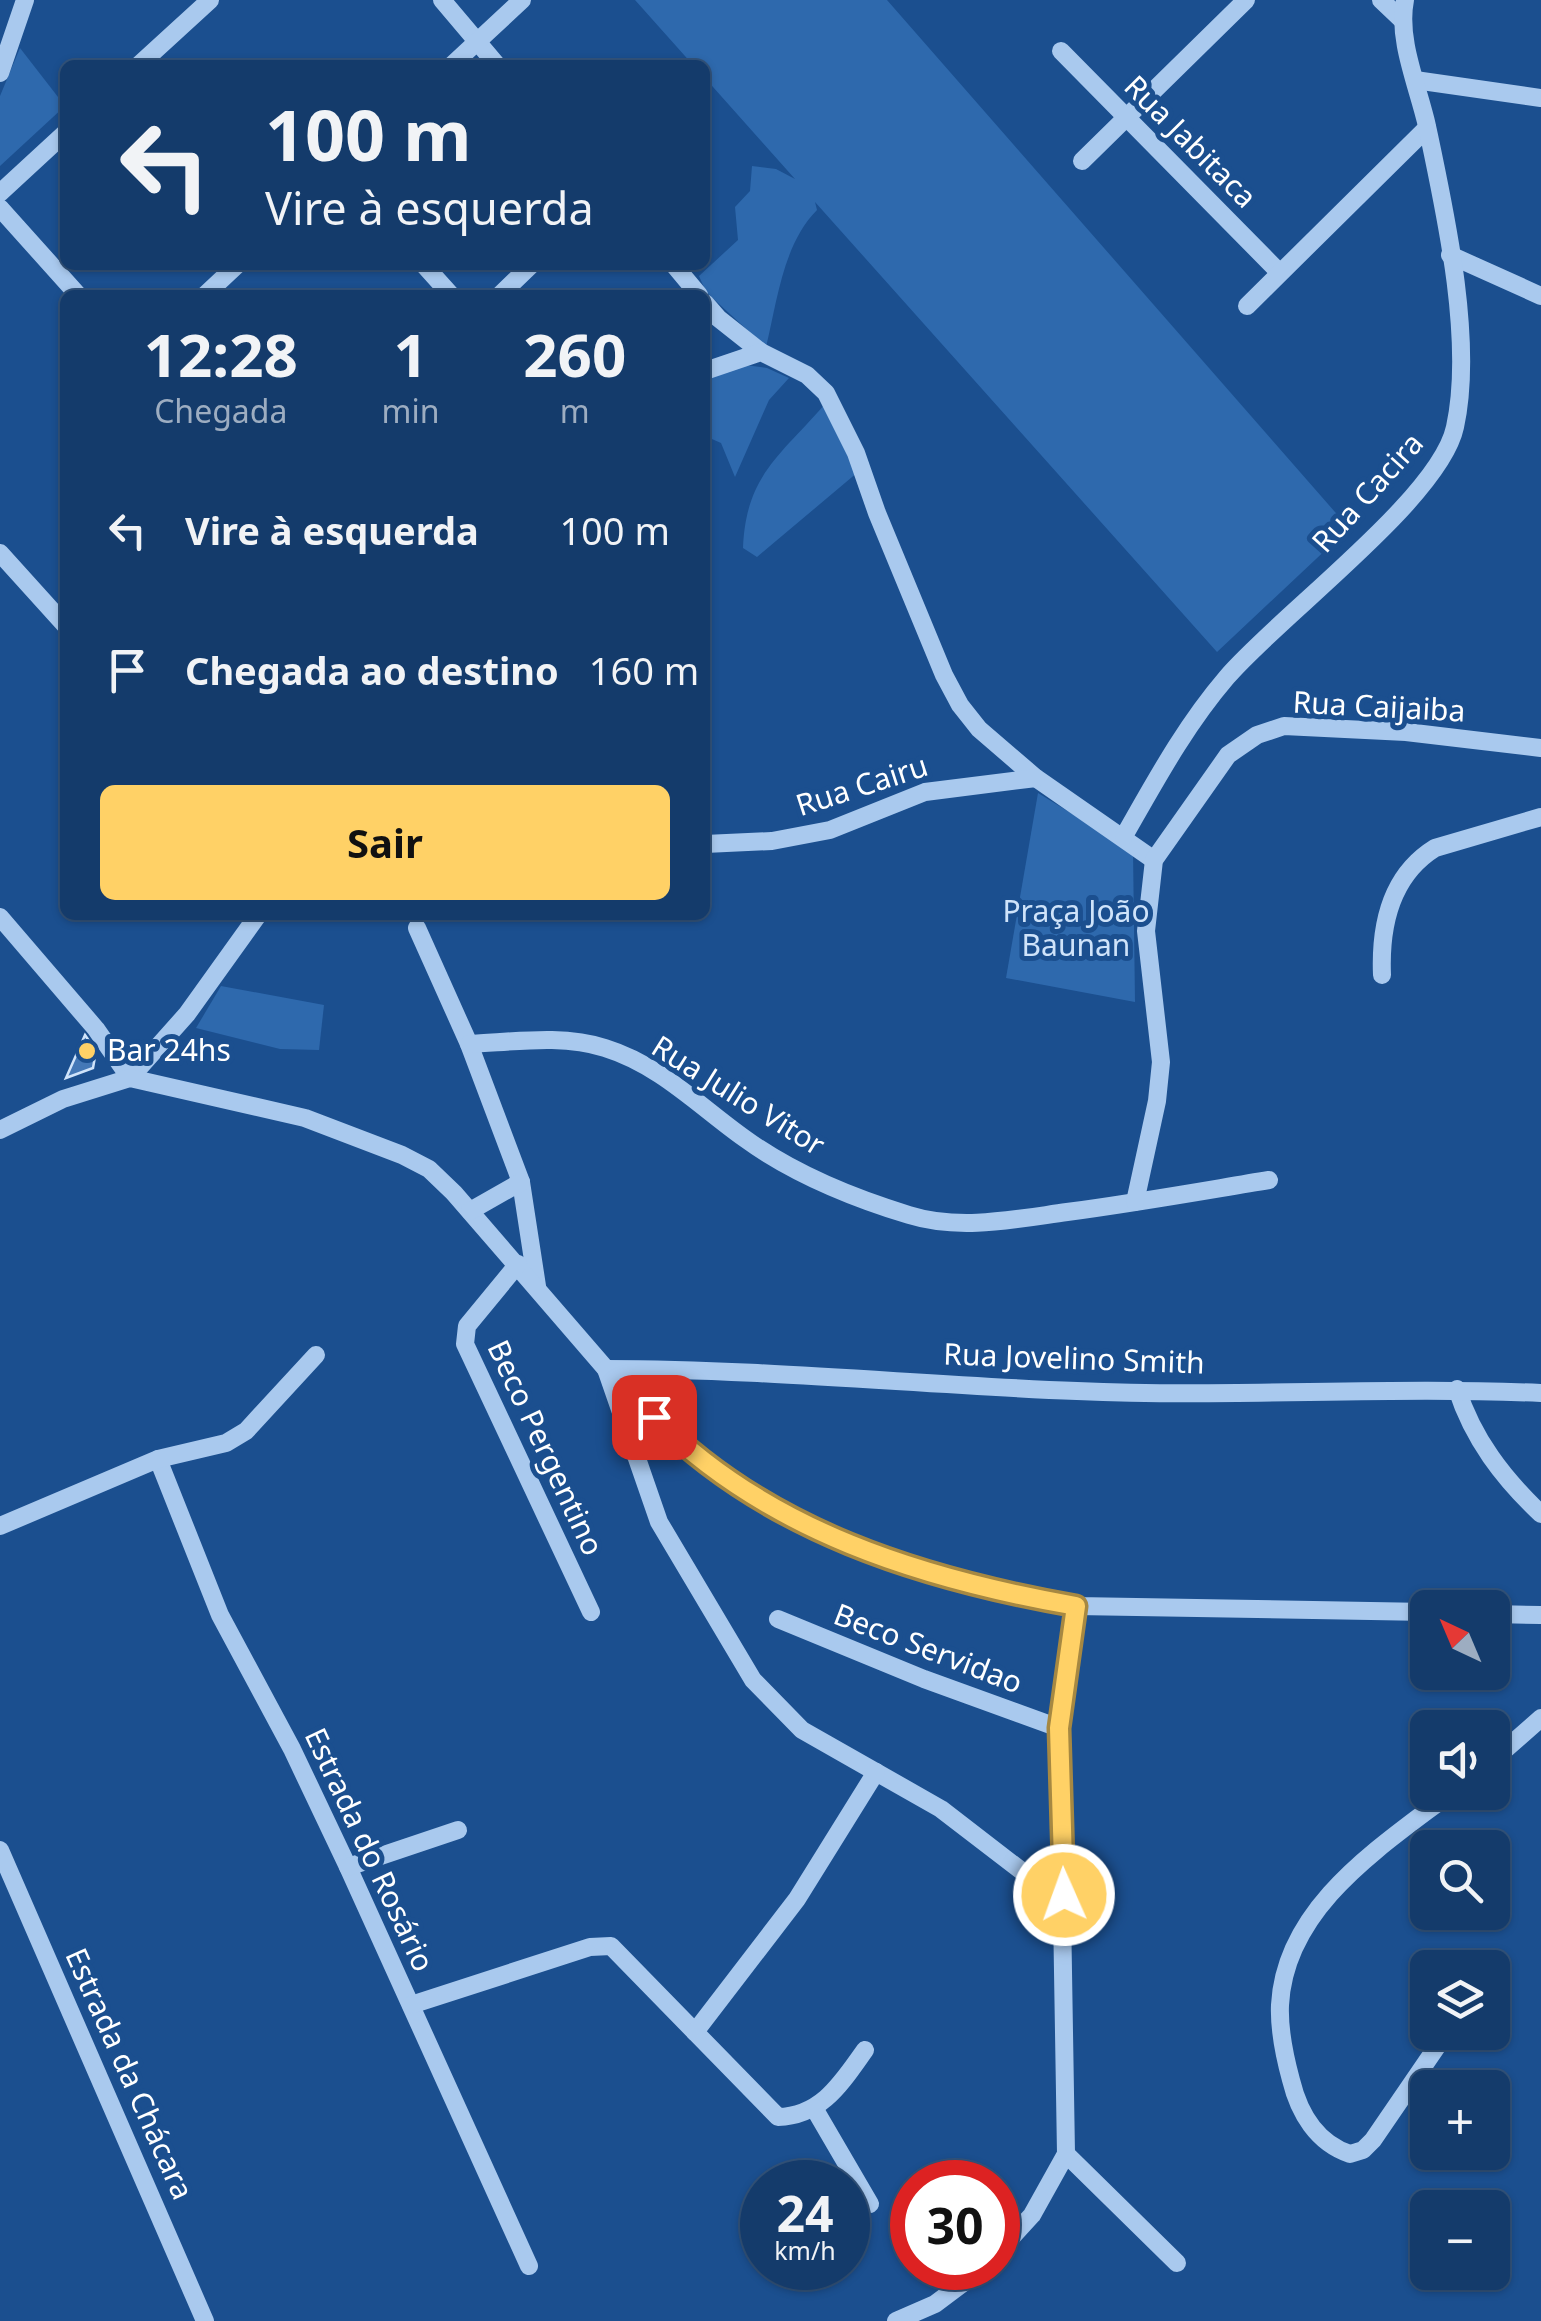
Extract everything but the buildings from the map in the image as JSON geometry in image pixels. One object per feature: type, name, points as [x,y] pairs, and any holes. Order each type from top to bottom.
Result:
[{"type":"street","points":[[0,73],[25,0]]},
{"type":"street","points":[[144,60],[210,0]]},
{"type":"street","points":[[442,0],[492,60]]},
{"type":"street","points":[[457,60],[522,0]]},
{"type":"street","points":[[1082,161],[1246,0]]},
{"type":"street","points":[[1380,0],[1403,9]]},
{"type":"street","name":"Rua Cacira","points":[[1124,836],[1186,726],[1230,672],[1386,523],[1444,457],[1455,428],[1460,379],[1458,312],[1403,9]]},
{"type":"street","name":"Rua Jabitaca","points":[[1061,51],[1280,272]]},
{"type":"street","points":[[1416,80],[1540,104]]},
{"type":"street","points":[[1247,306],[1427,128]]},
{"type":"street","points":[[0,193],[60,138]]},
{"type":"street","points":[[0,208],[74,290]]},
{"type":"street","points":[[1450,255],[1541,296]]},
{"type":"street","points":[[210,290],[232,270]]},
{"type":"street","points":[[428,270],[446,290]]},
{"type":"street","points":[[505,290],[526,270]]},
{"type":"street","points":[[678,270],[695,290]]},
{"type":"street","points":[[710,309],[761,352],[808,374],[826,393],[856,452],[876,513],[944,675],[979,728],[1036,778],[1154,860],[1146,931],[1161,1062],[1136,1202]]},
{"type":"street","points":[[710,369],[761,352]]},
{"type":"street","points":[[0,553],[60,619]]},
{"type":"street","name":"Rua Caijaiba","points":[[1154,860],[1228,755],[1258,735],[1284,726],[1406,732],[1541,748]]},
{"type":"street","name":"Rua Cairu","points":[[710,844],[772,841],[830,830],[925,792],[1036,778]]},
{"type":"street","points":[[1382,976],[1381,942],[1388,910],[1401,880],[1420,858],[1435,848],[1541,816]]},
{"type":"street","points":[[0,917],[96,1029],[130,1078]]},
{"type":"street","points":[[130,1078],[187,1014],[254,920]]},
{"type":"street","points":[[417,928],[469,1044],[520,1182],[537,1288]]},
{"type":"street","name":"Rua Julio Vitor","points":[[469,1044],[570,1041],[606,1048],[665,1076],[746,1140],[801,1173],[909,1215],[960,1224],[1270,1180]]},
{"type":"street","points":[[0,1130],[62,1099],[130,1078],[306,1118],[402,1155],[429,1169],[518,1264],[606,1369],[708,1468],[816,1530],[946,1578],[1076,1606],[1410,1612]]},
{"type":"street","points":[[470,1211],[520,1182]]},
{"type":"street","name":"Beco Pergentino","points":[[518,1264],[468,1326],[463,1334],[465,1344],[591,1612]]},
{"type":"street","points":[[0,1526],[158,1460],[226,1443],[246,1432],[316,1355]]},
{"type":"street","points":[[606,1369],[659,1522],[754,1680],[802,1730],[941,1810],[1032,1879],[1064,1895]]},
{"type":"street","name":"Rua Jovelino Smith","points":[[606,1369],[750,1370],[1079,1391],[1541,1392]]},
{"type":"street","points":[[1456,1389],[1465,1415],[1492,1462],[1541,1514]]},
{"type":"street","name":"Estrada do Rosário","points":[[158,1460],[220,1615],[292,1749],[528,2266]]},
{"type":"street","points":[[1020,2228],[1032,2215],[1066,2154],[1059,1728],[1076,1606]]},
{"type":"street","points":[[1510,1614],[1541,1615]]},
{"type":"street","name":"Beco Servidao","points":[[778,1620],[1059,1728]]},
{"type":"street","points":[[1510,1745],[1541,1718]]},
{"type":"street","points":[[696,2032],[796,1899],[876,1772]]},
{"type":"street","points":[[1430,1810],[1334,1888],[1303,1931],[1280,2005],[1294,2096],[1323,2140],[1350,2154],[1363,2150],[1374,2140],[1435,2050]]},
{"type":"street","points":[[348,1868],[458,1830]]},
{"type":"street","name":"Estrada da Chácara","points":[[0,1850],[205,2321]]},
{"type":"street","points":[[411,2005],[590,1948],[610,1946],[778,2117],[814,2108],[835,2090],[865,2050]]},
{"type":"street","points":[[814,2108],[844,2160]]},
{"type":"street","points":[[1066,2154],[1177,2263]]},
{"type":"street","points":[[896,2321],[935,2304],[954,2290]]},
{"type":"green space","points":[[635,0],[887,0],[1349,528],[1217,652],[815,202],[817,210],[789,256],[766,347],[710,296],[699,276],[710,270],[738,240],[735,207],[750,191],[752,166],[776,169],[795,179],[710,84],[710,60],[689,60]]},
{"type":"green space","points":[[20,48],[60,100],[60,111],[0,166],[0,96]]},
{"type":"green space","points":[[745,365],[767,368],[789,378],[769,400],[735,477],[721,443],[710,438],[710,375]]},
{"type":"green space","points":[[825,404],[858,472],[757,557],[743,548],[758,484],[780,453]]},
{"type":"green space","name":"Praça João Baunan","points":[[1038,793],[1133,851],[1135,1002],[1006,978]]},
{"type":"green space","points":[[221,986],[324,1005],[319,1050],[280,1049],[196,1028]]},
{"type":"place","name":"Bar 24hs","points":[[87,1051]]},
{"type":"route","points":[[654,1417],[708,1468],[768,1506],[816,1530],[946,1578],[1076,1606],[1059,1728],[1064,1895]]}]
